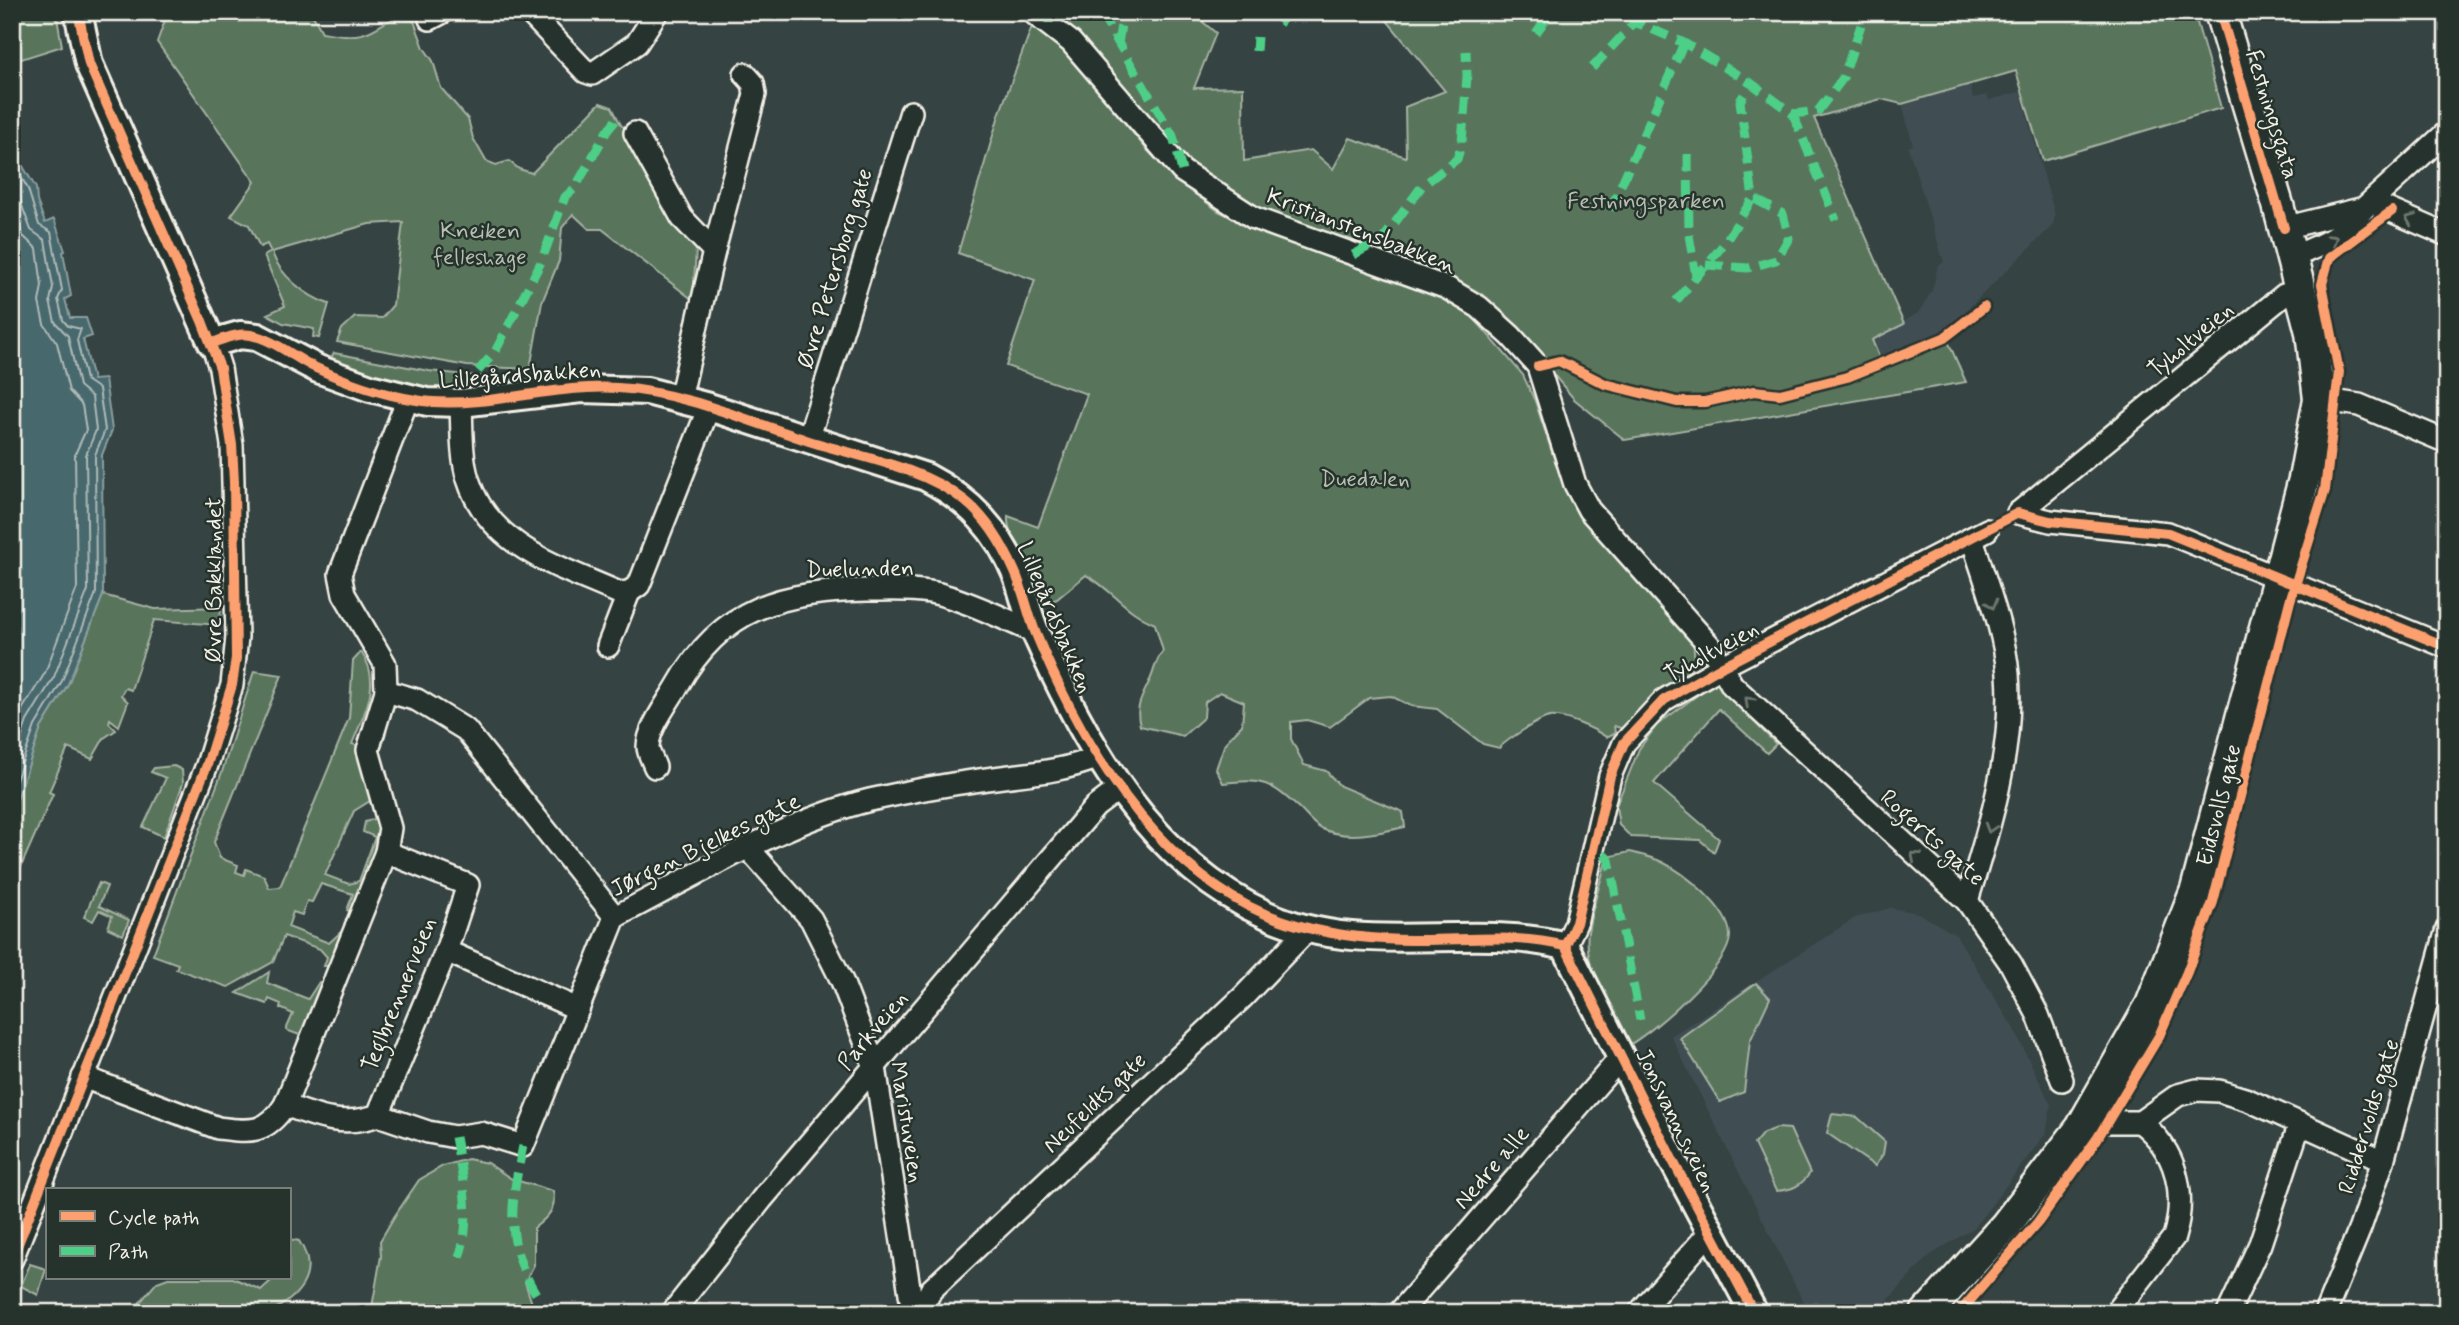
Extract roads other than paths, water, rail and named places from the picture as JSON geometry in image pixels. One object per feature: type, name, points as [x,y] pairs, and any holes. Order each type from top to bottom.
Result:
[{"type":"main road","name":"Festningsgata","points":[[2220,12],[2284,228]]},
{"type":"main road","name":"Eidsvolls gate","points":[[1926,1313],[2007,1225],[2088,1116],[2151,1005],[2196,890],[2304,479],[2319,399],[2311,332],[2284,228]]},
{"type":"street","name":"Øvre Bakklandet","points":[[12,1259],[207,765],[232,685],[237,637],[232,445],[220,368],[212,343],[89,64],[78,12]]},
{"type":"street","points":[[529,12],[586,72],[592,74],[637,43],[657,12]]},
{"type":"street","name":"Kristianstensbakken","points":[[1032,12],[1071,42],[1182,171],[1254,218],[1447,288],[1479,307],[1511,336],[1538,366],[1575,484],[1590,510],[1711,647],[1721,667]]},
{"type":"street","points":[[680,400],[714,251],[755,94],[753,83],[745,74]]},
{"type":"street","name":"Øvre Petersborg gate","points":[[808,440],[911,112]]},
{"type":"street","points":[[2292,257],[2325,244],[2349,229],[2368,206],[2447,132]]},
{"type":"street","points":[[635,133],[682,218],[714,251]]},
{"type":"street","points":[[2284,228],[2368,206],[2447,235]]},
{"type":"street","name":"Tyholtveien","points":[[2277,576],[2168,533],[2050,521],[2018,513],[2284,295],[2300,290]]},
{"type":"street","name":"Lillegårdsbakken","points":[[212,343],[240,335],[257,337],[318,369],[370,388],[408,398],[461,403],[581,388],[648,391],[709,407],[926,477],[966,501],[999,538],[1016,575],[1035,632],[1061,688],[1099,757],[1120,788],[1180,858],[1220,890],[1267,915],[1307,930],[1379,938],[1482,938],[1565,946]]},
{"type":"street","points":[[83,1077],[218,1128],[241,1131],[266,1128],[275,1122],[285,1105],[386,852],[390,828],[368,750],[388,677],[385,664],[344,594],[340,574],[408,398]]},
{"type":"street","points":[[2319,399],[2358,405],[2447,442]]},
{"type":"street","points":[[461,403],[467,478],[496,525],[517,547],[619,593],[629,592],[639,585],[709,407]]},
{"type":"street","name":"Tyholtveien","points":[[1565,946],[1576,923],[1610,776],[1624,743],[1664,700],[1721,667],[1980,534],[2008,674],[2005,745],[1996,808],[1967,901]]},
{"type":"street","points":[[2277,576],[2447,648]]},
{"type":"street","name":"Duelunden","points":[[655,767],[648,747],[680,681],[716,634],[739,616],[766,604],[802,594],[896,590],[944,595],[1035,632]]},
{"type":"street","points":[[608,646],[629,592]]},
{"type":"street","name":"Rogerts gate","points":[[1721,667],[1732,685],[1790,742],[1967,901],[2011,964],[2038,1016],[2062,1080]]},
{"type":"street","name":"Jørgen Bjelkes gate","points":[[386,691],[417,700],[466,730],[615,917],[748,849],[831,812],[869,800],[980,780],[1062,771],[1099,757]]},
{"type":"street","name":"Parkveien","points":[[672,1313],[762,1199],[1095,807],[1120,788]]},
{"type":"street","name":"Maristuveien","points":[[748,849],[811,919],[842,981],[875,1067],[913,1313]]},
{"type":"street","name":"Teglbrennerveien","points":[[378,1115],[446,951],[468,885],[386,852]]},
{"type":"street","points":[[285,1105],[321,1119],[359,1122],[378,1115],[428,1132],[455,1137],[481,1133],[523,1146],[615,917]]},
{"type":"street","name":"Riddervolds gate","points":[[2325,1313],[2360,1228],[2383,1161],[2447,929]]},
{"type":"street","name":"Neufeldts gate","points":[[920,1313],[931,1290],[1243,997],[1307,930]]},
{"type":"street","name":"Jonsvannsveien","points":[[1565,946],[1754,1313]]},
{"type":"street","points":[[446,951],[578,1009]]},
{"type":"street","name":"Nedre alle","points":[[1399,1313],[1622,1056]]},
{"type":"street","points":[[2088,1116],[2108,1122],[2140,1122],[2170,1100],[2197,1090],[2219,1091],[2248,1100],[2299,1126],[2383,1161]]},
{"type":"street","points":[[2115,1313],[2174,1237],[2178,1222],[2177,1180],[2171,1155],[2158,1136],[2140,1122]]},
{"type":"street","points":[[2228,1313],[2260,1244],[2299,1126]]},
{"type":"street","points":[[1639,1313],[1710,1232]]},
{"type":"water","points":[[12,148],[36,188],[37,201],[45,223],[54,219],[65,251],[63,252],[71,296],[65,299],[70,318],[86,318],[92,336],[83,339],[93,380],[105,379],[112,430],[102,455],[103,595],[68,684],[41,728],[12,814]]},
{"type":"park label","name":"Festningsparken","points":[[1646,200]]},
{"type":"park label","name":"Kneiken felleshage","points":[[480,243]]},
{"type":"park label","name":"Duedalen","points":[[1365,478]]}]
